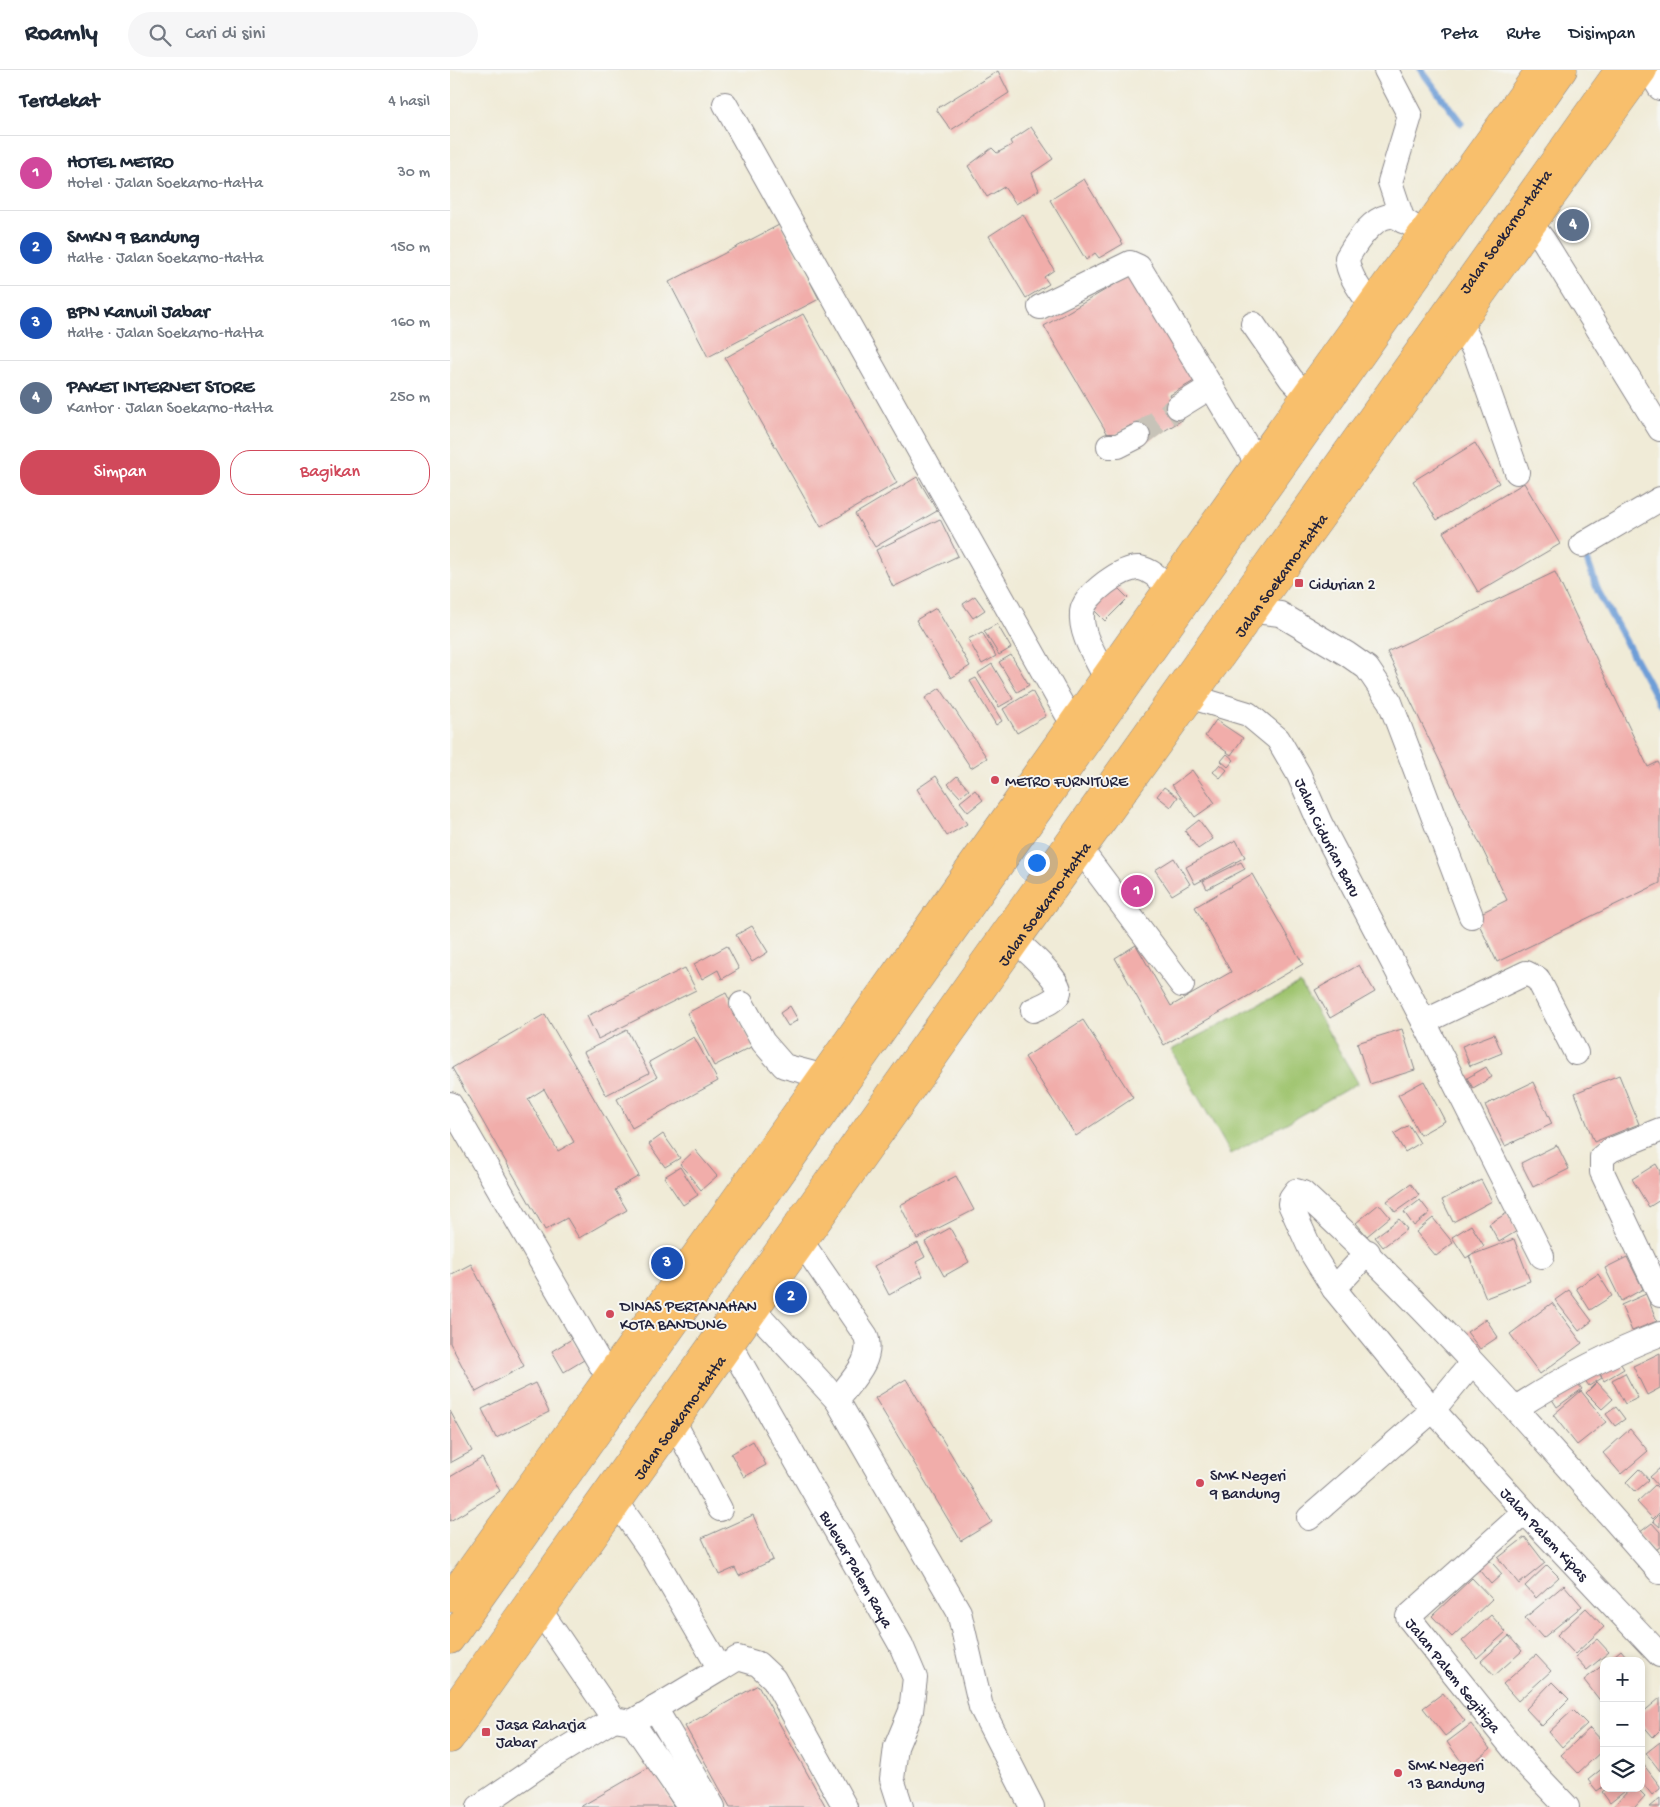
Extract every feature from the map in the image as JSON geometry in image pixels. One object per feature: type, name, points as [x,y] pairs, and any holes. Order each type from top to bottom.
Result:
[{"type":"main road","points":[[450,1598],[710,1235],[1257,463],[1372,307],[1414,227],[1540,70]]},
{"type":"main road","points":[[450,1640],[771,1190],[1562,70]]},
{"type":"main road","name":"Jalan Soekarno-Hatta","points":[[451,1730],[945,1020],[1619,70]]},
{"type":"main road","name":"Jalan Soekarno-Hatta","points":[[451,1730],[541,1612],[1081,850],[1643,70]]},
{"type":"main road","points":[[1139,670],[1161,598]]},
{"type":"main road","points":[[938,1052],[945,1020]]},
{"type":"main road","points":[[710,1235],[771,1190]]},
{"type":"street","points":[[1386,70],[1410,116],[1390,182],[1414,227]]},
{"type":"street","points":[[1649,70],[1660,88]]},
{"type":"street","points":[[724,104],[1072,723]]},
{"type":"street","points":[[1372,307],[1347,267],[1347,258],[1376,221],[1386,216],[1395,216],[1414,227]]},
{"type":"street","points":[[1531,224],[1549,249],[1660,429]]},
{"type":"street","points":[[1040,307],[1130,262],[1139,267],[1145,274],[1257,463]]},
{"type":"street","points":[[1460,323],[1474,350],[1517,472]]},
{"type":"street","points":[[1253,324],[1291,379],[1306,395]]},
{"type":"street","points":[[1178,407],[1212,386]]},
{"type":"street","points":[[1109,446],[1118,446],[1138,436]]},
{"type":"street","points":[[1582,545],[1660,499]]},
{"type":"street","points":[[1106,677],[1083,631],[1082,610],[1096,589],[1131,568],[1142,568],[1161,598]]},
{"type":"street","points":[[1254,611],[1280,614],[1367,668],[1390,702],[1471,916]]},
{"type":"street","name":"Jalan Cidurian Baru","points":[[1192,697],[1248,714],[1278,739],[1299,775],[1320,823],[1424,1022],[1542,1256]]},
{"type":"street","points":[[1081,850],[1182,985]]},
{"type":"street","points":[[1016,941],[1045,969],[1058,986],[1059,992],[1056,997],[1033,1010]]},
{"type":"street","points":[[1424,1022],[1526,973],[1538,979],[1576,1054]]},
{"type":"street","points":[[742,1004],[763,1042],[784,1066],[822,1076]]},
{"type":"street","points":[[450,1104],[608,1377]]},
{"type":"street","points":[[1660,1130],[1611,1150],[1602,1157],[1602,1172],[1660,1295]]},
{"type":"street","name":"Jalan Palem Kipas","points":[[1368,1252],[1302,1193],[1296,1191],[1291,1198],[1290,1204],[1313,1255],[1334,1289],[1433,1410],[1525,1512],[1660,1655]]},
{"type":"street","points":[[803,1244],[866,1336],[869,1346],[867,1358],[837,1400]]},
{"type":"street","points":[[1334,1289],[1368,1252],[1516,1408],[1660,1572]]},
{"type":"street","points":[[754,1310],[837,1400],[959,1612],[981,1707],[1032,1807]]},
{"type":"street","points":[[1516,1408],[1557,1381],[1611,1353],[1660,1334]]},
{"type":"street","name":"Bulevar Palem Raya","points":[[731,1346],[901,1645],[915,1678],[911,1711],[896,1747],[892,1779],[901,1807]]},
{"type":"street","points":[[1309,1518],[1433,1410],[1472,1363]]},
{"type":"street","points":[[675,1424],[720,1509]]},
{"type":"street","points":[[618,1504],[651,1551],[720,1669]]},
{"type":"street","name":"Jalan Palem Segitiga","points":[[1525,1512],[1408,1617],[1525,1763],[1566,1807]]},
{"type":"street","points":[[541,1612],[690,1807]]},
{"type":"street","points":[[479,1807],[552,1757],[623,1720],[655,1708],[738,1658],[758,1664],[774,1679],[845,1807]]},
{"type":"street","points":[[655,1708],[713,1807]]},
{"type":"street","name":"Jalan Palem Segitiga","points":[[1525,1763],[1547,1807]]},
{"type":"green space","points":[[1300,983],[1358,1083],[1231,1154],[1171,1050]]},
{"type":"building","points":[[998,71],[1009,93],[951,130],[936,109]]},
{"type":"building","points":[[1031,127],[1053,159],[1032,173],[1039,190],[1016,204],[1004,187],[987,197],[968,166],[992,148],[997,153],[1012,145],[1010,141]]},
{"type":"building","points":[[1084,179],[1123,244],[1099,258],[1095,253],[1086,260],[1050,200]]},
{"type":"building","points":[[1023,214],[1054,270],[1044,277],[1049,284],[1026,298],[989,236]]},
{"type":"building","points":[[781,224],[819,299],[708,357],[669,282]]},
{"type":"building","points":[[1134,273],[1201,377],[1170,395],[1184,419],[1142,444],[1131,425],[1110,438],[1044,326]]},
{"type":"building","points":[[803,314],[897,483],[821,527],[725,358]]},
{"type":"building","points":[[1475,443],[1499,483],[1437,520],[1413,481]]},
{"type":"building","points":[[917,477],[937,511],[875,547],[855,514]]},
{"type":"building","points":[[1524,483],[1560,544],[1478,592],[1443,532]]},
{"type":"building","points":[[940,519],[958,556],[893,587],[876,550]]},
{"type":"building","points":[[1555,572],[1648,767],[1658,762],[1660,766],[1660,883],[1497,962],[1475,916],[1507,900],[1387,652]]},
{"type":"building","points":[[1115,585],[1128,598],[1105,621],[1092,608]]},
{"type":"building","points":[[975,596],[985,610],[973,618],[963,604]]},
{"type":"building","points":[[936,608],[970,666],[951,678],[916,620]]},
{"type":"building","points":[[997,624],[1011,648],[999,655],[984,631]]},
{"type":"building","points":[[982,632],[996,656],[982,664],[968,639]]},
{"type":"building","points":[[1011,655],[1029,685],[1017,692],[999,662]]},
{"type":"building","points":[[992,664],[1013,699],[999,707],[978,673]]},
{"type":"building","points":[[976,678],[1002,721],[996,725],[970,681]]},
{"type":"building","points":[[940,688],[987,758],[971,768],[925,698]]},
{"type":"building","points":[[1032,691],[1046,716],[1017,733],[1003,709]]},
{"type":"building","points":[[1216,720],[1243,738],[1231,755],[1205,736]]},
{"type":"building","points":[[1227,754],[1234,760],[1228,767],[1221,761]]},
{"type":"building","points":[[1220,764],[1227,770],[1220,778],[1213,772]]},
{"type":"building","points":[[1192,770],[1215,803],[1195,817],[1172,785]]},
{"type":"building","points":[[936,776],[967,824],[947,836],[917,789]]},
{"type":"building","points":[[957,776],[969,790],[960,797],[948,784]]},
{"type":"building","points":[[1164,787],[1178,797],[1171,807],[1157,796]]},
{"type":"building","points":[[975,790],[983,800],[968,812],[960,802]]},
{"type":"building","points":[[1199,820],[1213,839],[1198,849],[1185,831]]},
{"type":"building","points":[[1236,840],[1245,857],[1195,884],[1186,867]]},
{"type":"building","points":[[1174,858],[1190,884],[1172,895],[1155,870]]},
{"type":"building","points":[[1241,862],[1245,869],[1207,889],[1203,881]]},
{"type":"building","points":[[1252,874],[1303,964],[1164,1045],[1115,958],[1136,945],[1171,1006],[1231,972],[1195,907]]},
{"type":"building","points":[[752,926],[768,952],[752,962],[736,935]]},
{"type":"building","points":[[727,946],[739,969],[722,979],[718,970],[702,979],[694,964]]},
{"type":"building","points":[[1359,965],[1375,992],[1330,1018],[1315,990]]},
{"type":"building","points":[[685,968],[696,990],[598,1039],[587,1016]]},
{"type":"building","points":[[726,993],[753,1046],[714,1066],[687,1013]]},
{"type":"building","points":[[790,1006],[798,1020],[788,1026],[780,1013]]},
{"type":"building","points":[[545,1014],[639,1176],[615,1190],[627,1210],[579,1238],[567,1218],[545,1230],[452,1068]],"holes":[[[544,1089],[574,1142],[558,1151],[528,1099]]]},
{"type":"building","points":[[1083,1020],[1133,1098],[1076,1136],[1025,1057]]},
{"type":"building","points":[[1402,1029],[1415,1070],[1370,1084],[1357,1043]]},
{"type":"building","points":[[627,1030],[649,1073],[606,1095],[584,1052]]},
{"type":"building","points":[[1494,1034],[1502,1053],[1470,1066],[1462,1046]]},
{"type":"building","points":[[694,1037],[718,1081],[632,1128],[617,1099],[657,1077],[649,1062]]},
{"type":"building","points":[[1486,1067],[1492,1077],[1473,1088],[1467,1078]]},
{"type":"building","points":[[1619,1075],[1639,1124],[1594,1142],[1575,1093]]},
{"type":"building","points":[[1424,1081],[1445,1121],[1420,1135],[1398,1095]]},
{"type":"building","points":[[1533,1082],[1552,1124],[1505,1146],[1485,1105]]},
{"type":"building","points":[[1409,1125],[1420,1143],[1405,1152],[1394,1134]]},
{"type":"building","points":[[663,1134],[680,1158],[665,1167],[649,1144]]},
{"type":"building","points":[[1557,1145],[1569,1169],[1533,1187],[1521,1163]]},
{"type":"building","points":[[695,1150],[717,1176],[701,1190],[680,1164]]},
{"type":"building","points":[[1656,1164],[1660,1171],[1660,1200],[1649,1207],[1632,1179]]},
{"type":"building","points":[[680,1167],[698,1195],[683,1205],[664,1177]]},
{"type":"building","points":[[956,1176],[974,1210],[917,1239],[900,1205]]},
{"type":"building","points":[[1481,1180],[1492,1201],[1453,1222],[1442,1200]]},
{"type":"building","points":[[1411,1184],[1419,1195],[1395,1212],[1387,1201]]},
{"type":"building","points":[[1420,1200],[1430,1213],[1414,1226],[1404,1212]]},
{"type":"building","points":[[1379,1204],[1390,1217],[1367,1236],[1356,1223]]},
{"type":"building","points":[[1507,1213],[1517,1231],[1499,1242],[1489,1224]]},
{"type":"building","points":[[1433,1218],[1453,1243],[1436,1256],[1416,1232]]},
{"type":"building","points":[[1399,1219],[1407,1229],[1383,1247],[1375,1237]]},
{"type":"building","points":[[1471,1225],[1484,1246],[1466,1258],[1452,1237]]},
{"type":"building","points":[[950,1228],[969,1262],[944,1276],[925,1242]]},
{"type":"building","points":[[1514,1239],[1530,1281],[1486,1298],[1469,1256]]},
{"type":"building","points":[[918,1243],[925,1257],[916,1262],[923,1276],[889,1295],[874,1266]]},
{"type":"building","points":[[1627,1257],[1643,1289],[1621,1301],[1605,1268]]},
{"type":"building","points":[[471,1264],[524,1366],[476,1392],[450,1343],[450,1275]]},
{"type":"building","points":[[1598,1274],[1612,1296],[1590,1310],[1576,1288]]},
{"type":"building","points":[[1569,1290],[1592,1321],[1579,1331],[1555,1300]]},
{"type":"building","points":[[1646,1294],[1657,1321],[1632,1331],[1621,1305]]},
{"type":"building","points":[[1552,1303],[1582,1343],[1540,1374],[1510,1334]]},
{"type":"building","points":[[1486,1319],[1498,1337],[1480,1349],[1467,1332]]},
{"type":"building","points":[[572,1339],[584,1360],[564,1372],[552,1351]]},
{"type":"building","points":[[1660,1353],[1660,1388],[1647,1395],[1633,1366]]},
{"type":"building","points":[[1615,1355],[1624,1369],[1604,1381],[1596,1366]]},
{"type":"building","points":[[1592,1364],[1602,1378],[1589,1386],[1580,1373]]},
{"type":"building","points":[[1625,1373],[1638,1398],[1625,1404],[1612,1380]]},
{"type":"building","points":[[1572,1376],[1582,1389],[1557,1407],[1548,1393]]},
{"type":"building","points":[[906,1379],[992,1522],[961,1541],[875,1398]]},
{"type":"building","points":[[1597,1382],[1613,1399],[1602,1409],[1586,1393]]},
{"type":"building","points":[[535,1383],[549,1412],[496,1438],[482,1409]]},
{"type":"building","points":[[1581,1391],[1606,1422],[1577,1445],[1553,1415]]},
{"type":"building","points":[[1616,1407],[1625,1419],[1615,1426],[1606,1414]]},
{"type":"building","points":[[450,1411],[472,1451],[450,1463]]},
{"type":"building","points":[[1630,1429],[1648,1451],[1621,1474],[1603,1453]]},
{"type":"building","points":[[753,1441],[766,1465],[744,1477],[731,1454]]},
{"type":"building","points":[[482,1458],[500,1491],[450,1521],[450,1477]]},
{"type":"building","points":[[1660,1468],[1660,1488],[1650,1477]]},
{"type":"building","points":[[1639,1469],[1649,1480],[1635,1492],[1626,1482]]},
{"type":"building","points":[[1655,1485],[1660,1490],[1660,1512],[1653,1519],[1637,1502]]},
{"type":"building","points":[[1660,1514],[1660,1527],[1653,1521]]},
{"type":"building","points":[[753,1515],[773,1560],[739,1576],[735,1568],[719,1575],[702,1538]]},
{"type":"building","points":[[1652,1523],[1660,1532],[1660,1547],[1654,1551],[1639,1533]]},
{"type":"building","points":[[1525,1537],[1545,1563],[1519,1584],[1498,1558]]},
{"type":"building","points":[[1485,1555],[1502,1574],[1491,1584],[1474,1564]]},
{"type":"building","points":[[1547,1565],[1559,1577],[1536,1598],[1525,1586]]},
{"type":"building","points":[[1472,1578],[1492,1599],[1452,1637],[1432,1616]]},
{"type":"building","points":[[1564,1585],[1582,1606],[1543,1638],[1525,1618]]},
{"type":"building","points":[[1586,1608],[1604,1627],[1575,1654],[1557,1635]]},
{"type":"building","points":[[1491,1615],[1506,1632],[1477,1658],[1462,1641]]},
{"type":"building","points":[[1509,1636],[1522,1651],[1494,1676],[1481,1661]]},
{"type":"building","points":[[1597,1639],[1609,1652],[1600,1657],[1600,1659],[1587,1670],[1575,1657]]},
{"type":"building","points":[[1621,1650],[1627,1657],[1613,1657]]},
{"type":"building","points":[[1536,1655],[1551,1671],[1518,1701],[1503,1684]]},
{"type":"building","points":[[1600,1667],[1600,1700],[1584,1680]]},
{"type":"building","points":[[1552,1682],[1569,1699],[1542,1726],[1526,1709]]},
{"type":"building","points":[[758,1685],[826,1807],[730,1807],[685,1726]]},
{"type":"building","points":[[1443,1693],[1465,1721],[1445,1736],[1423,1708]]},
{"type":"building","points":[[1660,1698],[1660,1730],[1653,1737],[1645,1728],[1645,1711]]},
{"type":"building","points":[[1573,1710],[1587,1724],[1562,1747],[1549,1732]]},
{"type":"building","points":[[1471,1724],[1490,1749],[1466,1768],[1447,1742]]},
{"type":"building","points":[[1590,1728],[1600,1739],[1600,1753],[1578,1773],[1561,1755]]},
{"type":"building","points":[[1660,1742],[1660,1771],[1646,1753]]},
{"type":"building","points":[[651,1766],[674,1807],[580,1807]]},
{"type":"building","points":[[1645,1767],[1660,1786],[1660,1789],[1652,1795],[1645,1786]]},
{"type":"building","points":[[1600,1770],[1600,1789],[1597,1791],[1588,1780]]},
{"type":"building","points":[[1602,1792],[1624,1792],[1610,1803]]},
{"type":"building","points":[[1627,1792],[1641,1792],[1645,1796],[1635,1807],[1613,1807]]},
{"type":"building","points":[[1660,1798],[1660,1807],[1649,1807]]},
{"type":"waterway","points":[[1421,70],[1461,123]]},
{"type":"waterway","points":[[1598,548],[1586,557],[1598,591],[1660,704]]},
{"type":"tunnel","points":[[1138,436],[1178,407]]},
{"type":"place","name":"PAKET INTERNET STORE","points":[[1573,225]]},
{"type":"place","name":"Cidurian 2","points":[[1299,583]]},
{"type":"place","name":"METRO FURNITURE","points":[[995,780]]},
{"type":"place","name":"HOTEL METRO","points":[[1137,891]]},
{"type":"place","name":"BPN Kanwil Jabar","points":[[667,1263]]},
{"type":"place","name":"SMKN 9 Bandung","points":[[791,1297]]},
{"type":"place","name":"DINAS PERTANAHAN KOTA BANDUNG","points":[[610,1314]]},
{"type":"place","name":"SMK Negeri 9 Bandung","points":[[1200,1483]]},
{"type":"place","name":"Jasa Raharja Jabar","points":[[486,1732]]},
{"type":"place","name":"SMK Negeri 13 Bandung","points":[[1398,1773]]}]
